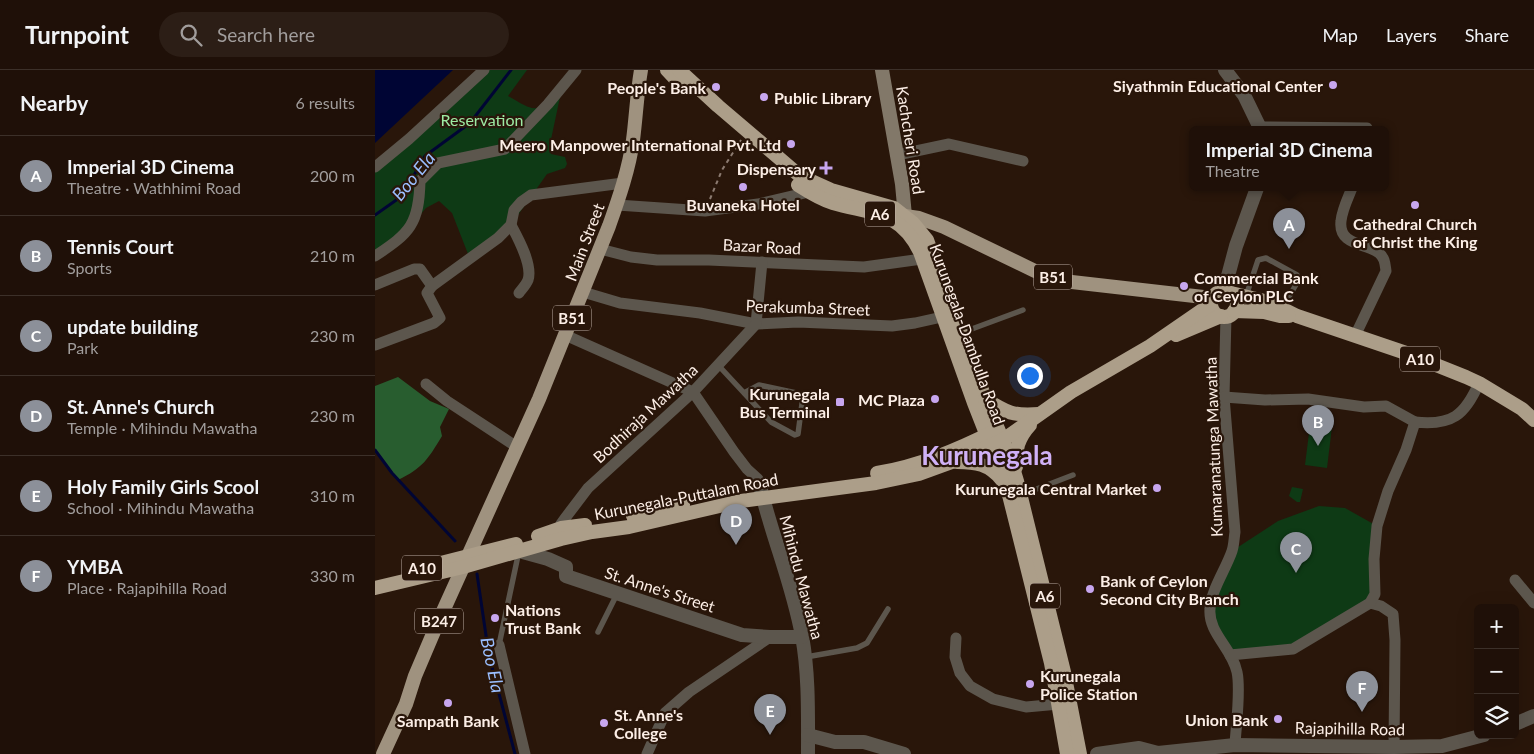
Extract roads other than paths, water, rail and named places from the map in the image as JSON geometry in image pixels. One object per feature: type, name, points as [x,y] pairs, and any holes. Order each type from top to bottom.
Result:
[{"type":"highway","name":"Kurunegala-Dambulla Road","points":[[667,70],[696,100],[787,178],[809,192],[833,203],[877,212],[894,220],[909,234],[928,258]]},
{"type":"highway","name":"Kurunegala-Dambulla Road","points":[[679,70],[717,106],[800,176],[831,190],[888,205],[905,216],[923,235],[928,258],[979,401],[995,438]]},
{"type":"highway","name":"A10","points":[[995,438],[1040,414],[1071,392],[1150,346],[1219,296],[1246,296],[1269,302],[1297,316],[1425,361],[1479,383],[1522,409],[1534,420]]},
{"type":"highway","points":[[1219,296],[1236,302],[1227,314],[1213,312],[1219,296]]},
{"type":"highway","name":"A10","points":[[1150,346],[1227,314],[1265,312],[1280,316],[1297,316]]},
{"type":"highway","name":"Kurunegala-Dambulla Road","points":[[949,316],[961,332],[979,401]]},
{"type":"highway","points":[[1015,488],[984,464],[949,458],[972,431],[979,401],[1015,415],[1040,414]]},
{"type":"highway","points":[[1015,488],[1017,447],[1025,431],[1040,414]]},
{"type":"highway","name":"Kurunegala-Puttalam Road","points":[[375,588],[519,547],[561,533],[723,496],[762,494],[949,458],[995,438]]},
{"type":"highway","name":"A6","points":[[995,438],[1015,488],[1064,672],[1080,754]]},
{"type":"highway","name":"A6","points":[[1015,488],[1033,593],[1059,704],[1067,754]]},
{"type":"highway","name":"Kurunegala-Puttalam Road","points":[[375,580],[466,561]]},
{"type":"main road","name":"Main Street","points":[[466,561],[565,335],[617,205],[633,140],[641,70]]},
{"type":"main road","name":"Kachcheri Road","points":[[882,70],[902,184],[905,216]]},
{"type":"main road","name":"B51","points":[[905,216],[919,218],[943,227],[1035,271],[1063,281],[1219,296]]},
{"type":"main road","name":"B247","points":[[383,754],[466,561]]},
{"type":"street","points":[[375,167],[409,140],[484,70]]},
{"type":"street","points":[[375,256],[393,244],[414,222],[420,203],[420,181],[438,163],[505,150],[576,70]]},
{"type":"street","points":[[1225,70],[1244,95],[1259,126]]},
{"type":"street","points":[[897,155],[949,144],[1023,161]]},
{"type":"street","points":[[375,345],[434,323],[440,318],[427,293],[432,286],[498,238],[511,225],[514,210],[531,195],[623,183]]},
{"type":"street","points":[[1219,296],[1256,191]]},
{"type":"street","points":[[1351,191],[1340,222],[1344,235],[1355,244],[1378,252],[1384,260],[1386,270],[1355,336]]},
{"type":"street","points":[[617,205],[705,211],[758,204],[809,192]]},
{"type":"street","points":[[511,225],[523,249],[527,264],[528,280],[519,293]]},
{"type":"street","name":"Bazar Road","points":[[600,249],[631,257],[657,260],[762,262],[864,267],[928,258]]},
{"type":"street","points":[[756,324],[762,262]]},
{"type":"street","points":[[375,285],[414,268],[420,269],[432,286]]},
{"type":"street","name":"Perakumba Street","points":[[583,292],[620,303],[700,312],[756,324],[798,322],[892,326],[949,316]]},
{"type":"street","name":"Kumaranatunga Mawatha","points":[[1227,314],[1224,397],[1235,532],[1232,551],[1209,608],[1215,633],[1227,648],[1237,672],[1238,699],[1235,745]]},
{"type":"street","name":"Bodhiraja Mawatha","points":[[561,533],[571,509],[589,488],[693,392],[756,324]]},
{"type":"street","points":[[565,335],[693,392],[733,452],[758,479],[762,494]]},
{"type":"street","points":[[1224,397],[1265,400],[1308,399],[1364,408],[1386,406],[1415,422],[1436,424],[1459,414],[1468,406],[1479,383]]},
{"type":"street","points":[[426,384],[447,402],[517,446]]},
{"type":"street","points":[[1230,655],[1293,649],[1370,603],[1375,594],[1374,559],[1377,526],[1415,422]]},
{"type":"street","name":"Mihindu Mawatha","points":[[762,494],[787,575],[802,637],[808,754]]},
{"type":"street","name":"St. Anne's Street","points":[[519,547],[566,567],[566,576],[742,635],[770,638],[802,637]]},
{"type":"street","points":[[1515,580],[1534,603]]},
{"type":"street","points":[[1370,603],[1381,606],[1393,614],[1395,640],[1393,747]]},
{"type":"street","points":[[647,754],[665,713],[689,692],[770,638]]},
{"type":"street","points":[[956,638],[955,657],[960,673],[970,686],[993,699],[1026,707],[1059,704]]},
{"type":"street","points":[[499,644],[525,754]]},
{"type":"street","points":[[1519,722],[1534,716]]},
{"type":"street","points":[[808,735],[835,742],[864,742],[905,754]]},
{"type":"street","name":"Rajapihilla Road","points":[[1097,754],[1139,748],[1158,753],[1235,745],[1289,750],[1442,746],[1474,737]]},
{"type":"lane","points":[[1246,296],[1258,260],[1265,258],[1297,275],[1298,278],[1282,309]]},
{"type":"lane","points":[[961,332],[1023,310]]},
{"type":"lane","points":[[718,364],[744,393],[775,426],[795,435],[798,434],[803,396],[801,394],[759,385],[744,393]]},
{"type":"lane","points":[[1015,488],[1073,475]]},
{"type":"lane","points":[[499,644],[519,547]]},
{"type":"lane","points":[[598,632],[617,594]]},
{"type":"lane","points":[[804,657],[857,648],[867,644],[888,609]]},
{"type":"waterway","name":"Boo Ela","points":[[375,215],[402,196],[425,156],[470,123],[511,70]]},
{"type":"waterway","name":"Boo Ela","points":[[375,450],[392,473],[455,541]]},
{"type":"waterway","name":"Boo Ela","points":[[477,574],[489,656],[515,754]]},
{"type":"place","name":"Siyathmin Educational Center","points":[[1333,85]]},
{"type":"place","name":"People's Bank","points":[[716,87]]},
{"type":"place","name":"Public Library","points":[[764,97]]},
{"type":"place","name":"Meero Manpower International Pvt. Ltd","points":[[791,144]]},
{"type":"place","name":"Dispensary","points":[[826,168]]},
{"type":"place","name":"Buvaneka Hotel","points":[[743,187]]},
{"type":"place","name":"Cathedral Church of Christ the King","points":[[1415,205]]},
{"type":"place","name":"Imperial 3D Cinema","points":[[1289,249]]},
{"type":"place","name":"Commercial Bank of Ceylon PLC","points":[[1184,286]]},
{"type":"place","name":"MC Plaza","points":[[935,399]]},
{"type":"place","name":"Kurunegala Bus Terminal","points":[[840,402]]},
{"type":"place","name":"Tennis Court","points":[[1318,446]]},
{"type":"place","name":"Kurunegala Central Market","points":[[1157,488]]},
{"type":"place","name":"St. Anne's Church","points":[[736,545]]},
{"type":"place","name":"update building","points":[[1296,573]]},
{"type":"place","name":"Bank of Ceylon Second City Branch","points":[[1090,589]]},
{"type":"place","name":"Nations Trust Bank","points":[[495,618]]},
{"type":"place","name":"Kurunegala Police Station","points":[[1030,684]]},
{"type":"place","name":"Sampath Bank","points":[[448,703]]},
{"type":"place","name":"YMBA","points":[[1362,712]]},
{"type":"place","name":"Union Bank","points":[[1278,719]]},
{"type":"place","name":"St. Anne's College","points":[[604,723]]},
{"type":"place","name":"Holy Family Girls Scool","points":[[770,735]]},
{"type":"district","name":"Kurunegala","points":[[987,455]]},
{"type":"park label","name":"Reservation","points":[[482,119]]}]
